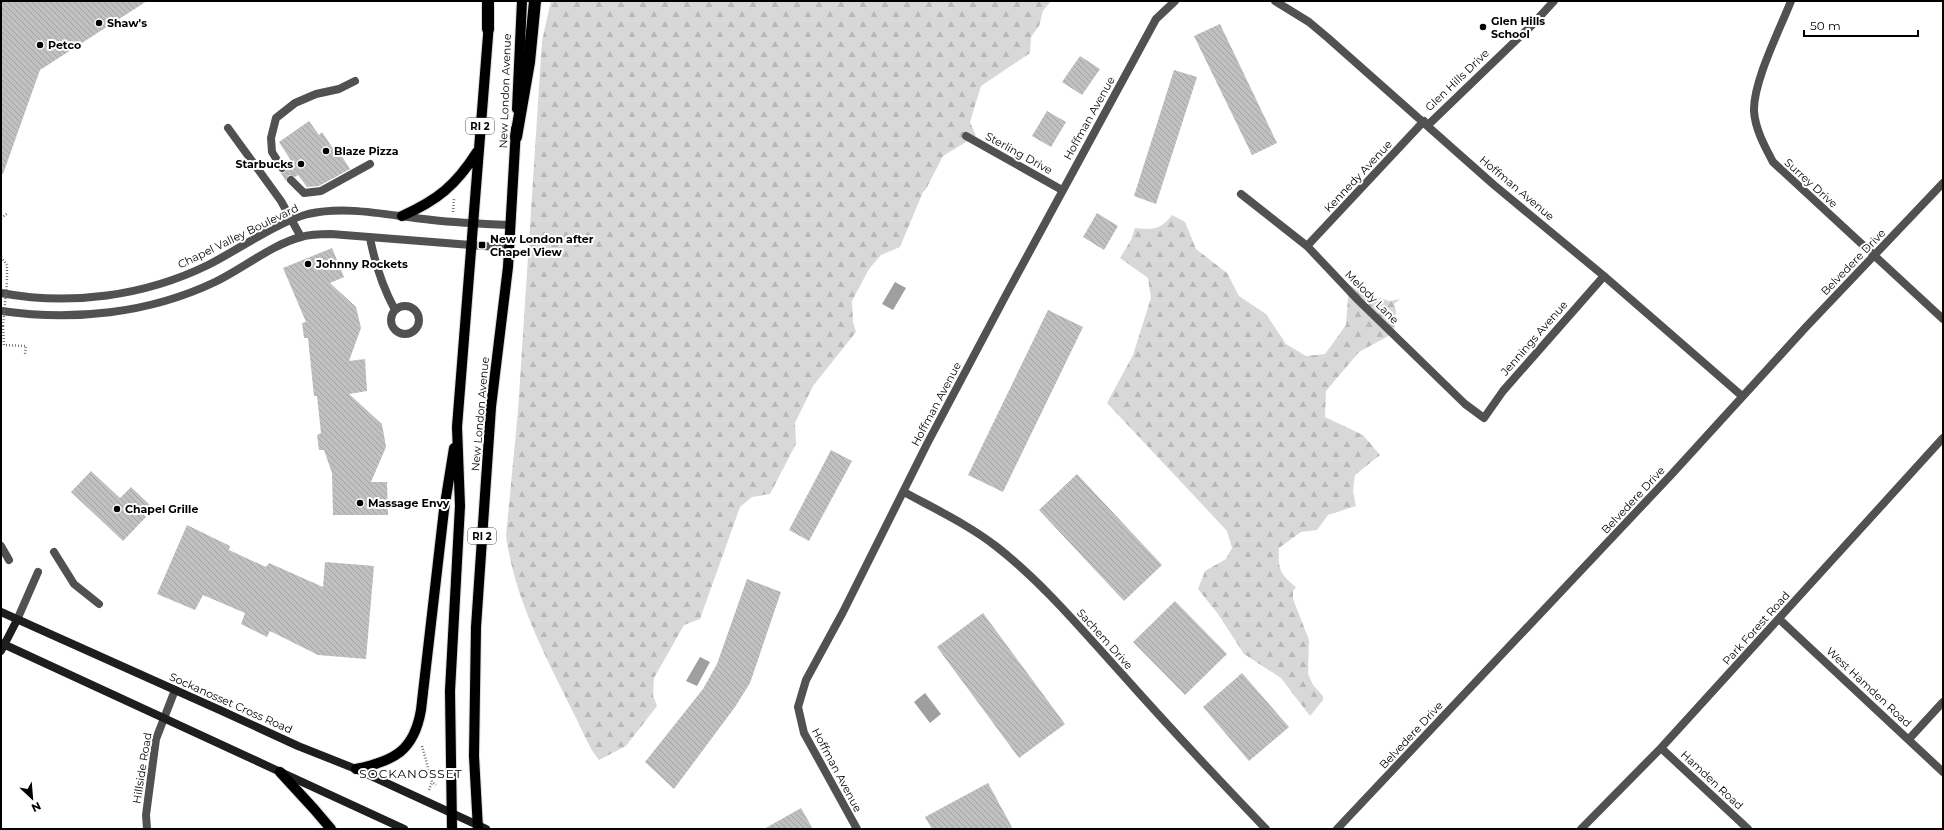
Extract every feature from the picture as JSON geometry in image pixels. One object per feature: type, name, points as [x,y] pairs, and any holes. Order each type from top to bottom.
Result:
[{"type":"highway","points":[[488,1],[488,29]]},
{"type":"highway","points":[[516,137],[529,62],[535,1]]},
{"type":"main road","name":"New London Avenue","points":[[452,829],[451,669],[460,506],[457,427],[478,150],[488,29],[492,1]]},
{"type":"main road","name":"New London Avenue","points":[[481,828],[474,756],[476,627],[491,407],[509,248],[522,1]]},
{"type":"main road","points":[[402,216],[430,203],[447,191],[468,167],[478,150]]},
{"type":"main road","points":[[356,769],[373,765],[391,758],[406,747],[416,732],[421,710],[444,510],[457,427]]},
{"type":"main road","points":[[280,772],[331,829]]},
{"type":"street","name":"Hoffman Avenue","points":[[857,829],[804,733],[798,707],[806,680],[843,612],[927,444],[1062,190],[1156,19],[1175,1]]},
{"type":"street","name":"Hoffman Avenue","points":[[1275,1],[1309,22],[1426,123],[1494,185],[1604,276],[1742,396]]},
{"type":"street","name":"Glen Hills Drive","points":[[1426,123],[1532,25],[1554,1]]},
{"type":"street","name":"Surrey Drive","points":[[1791,1],[1759,81],[1754,111],[1759,131],[1773,162],[1943,319]]},
{"type":"street","points":[[282,168],[272,152],[271,138],[276,118],[295,103],[316,94],[339,89],[355,82]]},
{"type":"street","name":"Kennedy Avenue","points":[[1307,246],[1426,123]]},
{"type":"street","points":[[228,128],[280,201],[301,237]]},
{"type":"street","name":"Sterling Drive","points":[[966,136],[1062,190]]},
{"type":"street","points":[[291,180],[304,193],[321,191],[370,164]]},
{"type":"street","name":"Belvedere Drive","points":[[1337,829],[1666,481],[1742,396],[1943,183]]},
{"type":"street","name":"Melody Lane","points":[[1241,194],[1307,246],[1358,300],[1453,393],[1484,418]]},
{"type":"street","name":"Chapel Valley Boulevard","points":[[1,292],[34,296],[77,297],[106,295],[152,286],[208,265],[291,220],[310,214],[335,211],[510,225]]},
{"type":"street","points":[[1,311],[32,315],[77,315],[107,313],[156,304],[202,288],[283,244],[301,237],[331,234],[509,248]]},
{"type":"street","points":[[370,238],[376,268],[385,292],[395,310]]},
{"type":"street","name":"Jennings Avenue","points":[[1484,418],[1503,391],[1604,276]]},
{"type":"street","name":"Park Forest Road","points":[[1581,829],[1661,748],[1943,438]]},
{"type":"street","name":"Sachem Drive","points":[[904,492],[962,524],[996,546],[1024,570],[1058,603],[1191,750],[1266,829]]},
{"type":"street","points":[[1,546],[9,560]]},
{"type":"street","points":[[54,552],[74,584],[99,604]]},
{"type":"street","points":[[38,572],[17,620],[2,646],[164,718],[404,829]]},
{"type":"street","name":"Sockanosset Cross Road","points":[[1,612],[298,746],[356,769],[481,828]]},
{"type":"street","name":"West Hamden Road","points":[[1779,619],[1943,772]]},
{"type":"street","name":"Hillside Road","points":[[147,829],[146,815],[156,739],[175,690]]},
{"type":"street","points":[[1909,739],[1943,702]]},
{"type":"street","name":"Hamden Road","points":[[1661,748],[1748,829]]},
{"type":"path","points":[[453,216],[455,194]]},
{"type":"path","points":[[1,218],[8,214]]},
{"type":"path","points":[[1,257],[7,265],[4,345],[26,346],[25,354]]},
{"type":"path","points":[[420,740],[432,782],[429,790]]},
{"type":"path","points":[[432,782],[436,785]]},
{"type":"green space","points":[[551,1],[1051,1],[1043,11],[1039,26],[1031,37],[1030,53],[981,86],[970,122],[976,136],[943,156],[923,192],[900,247],[881,255],[869,269],[852,301],[853,322],[856,332],[813,386],[795,423],[796,444],[770,494],[752,497],[740,507],[700,619],[684,625],[654,678],[653,695],[657,706],[626,746],[599,760],[591,749],[532,627],[516,582],[506,536],[518,411],[542,41]]},
{"type":"green space","points":[[1172,215],[1185,222],[1196,249],[1227,273],[1239,296],[1266,314],[1286,344],[1306,356],[1325,354],[1346,325],[1349,285],[1363,293],[1390,301],[1400,299],[1394,304],[1396,311],[1394,333],[1359,352],[1326,391],[1325,417],[1363,435],[1380,455],[1355,475],[1353,491],[1356,506],[1328,515],[1317,530],[1301,532],[1279,548],[1279,566],[1286,578],[1296,587],[1293,591],[1293,599],[1309,640],[1308,674],[1313,685],[1323,696],[1323,700],[1310,716],[1281,678],[1244,654],[1218,614],[1198,589],[1205,571],[1226,559],[1232,548],[1227,531],[1107,403],[1133,355],[1151,298],[1148,278],[1120,258],[1131,240],[1135,228],[1156,228],[1164,224]]},
{"type":"shaded area","points":[[895,282],[906,288],[893,310],[882,304]]},
{"type":"shaded area","points":[[700,657],[710,662],[697,686],[686,681]]},
{"type":"shaded area","points":[[925,693],[941,714],[930,723],[914,702]]},
{"type":"building","points":[[1,1],[147,1],[40,70],[3,174],[1,174]]},
{"type":"building","points":[[1220,24],[1277,143],[1252,155],[1194,36]]},
{"type":"building","points":[[1080,56],[1100,69],[1082,95],[1062,82]]},
{"type":"building","points":[[1174,70],[1197,77],[1156,204],[1134,196]]},
{"type":"building","points":[[1047,111],[1066,122],[1051,147],[1032,136]]},
{"type":"building","points":[[309,121],[319,135],[322,132],[336,153],[339,152],[350,169],[319,186],[307,187],[298,175],[295,177],[289,175],[286,181],[281,173],[285,172],[287,165],[292,162],[279,142]]},
{"type":"building","points":[[1097,213],[1118,226],[1104,250],[1083,237]]},
{"type":"building","points":[[332,248],[344,277],[330,283],[356,307],[361,328],[349,361],[365,359],[367,391],[349,394],[382,424],[386,447],[371,482],[387,482],[388,515],[333,515],[332,473],[324,450],[319,450],[317,435],[321,433],[317,396],[314,396],[308,338],[304,338],[302,323],[306,322],[283,268]]},
{"type":"building","points":[[1048,310],[1083,327],[1003,492],[968,475]]},
{"type":"building","points":[[831,450],[852,461],[809,541],[789,530]]},
{"type":"building","name":"Chapel Grille","points":[[91,471],[120,498],[131,487],[150,505],[142,513],[146,517],[123,541],[71,492]]},
{"type":"building","points":[[1077,474],[1162,565],[1124,601],[1039,510]]},
{"type":"building","points":[[187,525],[230,546],[229,550],[266,567],[269,563],[323,587],[325,562],[374,566],[366,659],[318,655],[270,631],[267,637],[241,624],[245,613],[203,595],[195,610],[157,594]]},
{"type":"building","points":[[747,579],[781,592],[750,683],[735,707],[674,789],[645,762],[703,689],[717,664]]},
{"type":"building","points":[[1175,601],[1227,654],[1185,695],[1133,642]]},
{"type":"building","points":[[983,613],[1065,724],[1019,758],[937,647]]},
{"type":"building","points":[[1242,673],[1289,727],[1249,761],[1203,707]]},
{"type":"building","points":[[988,783],[1013,829],[932,829],[925,817]]},
{"type":"building","points":[[801,808],[813,829],[764,829]]},
{"type":"place","name":"Shaw's","points":[[99,23]]},
{"type":"place","name":"Glen Hills School","points":[[1483,27]]},
{"type":"place","name":"Petco","points":[[40,45]]},
{"type":"place","name":"Blaze Pizza","points":[[326,151]]},
{"type":"place","name":"Starbucks","points":[[301,164]]},
{"type":"place","name":"New London after Chapel View","points":[[482,245]]},
{"type":"place","name":"Johnny Rockets","points":[[308,264]]},
{"type":"place","name":"Massage Envy","points":[[360,503]]},
{"type":"place","name":"Chapel Grille","points":[[117,509]]},
{"type":"district","name":"SOCKANOSSET","points":[[411,773]]}]
